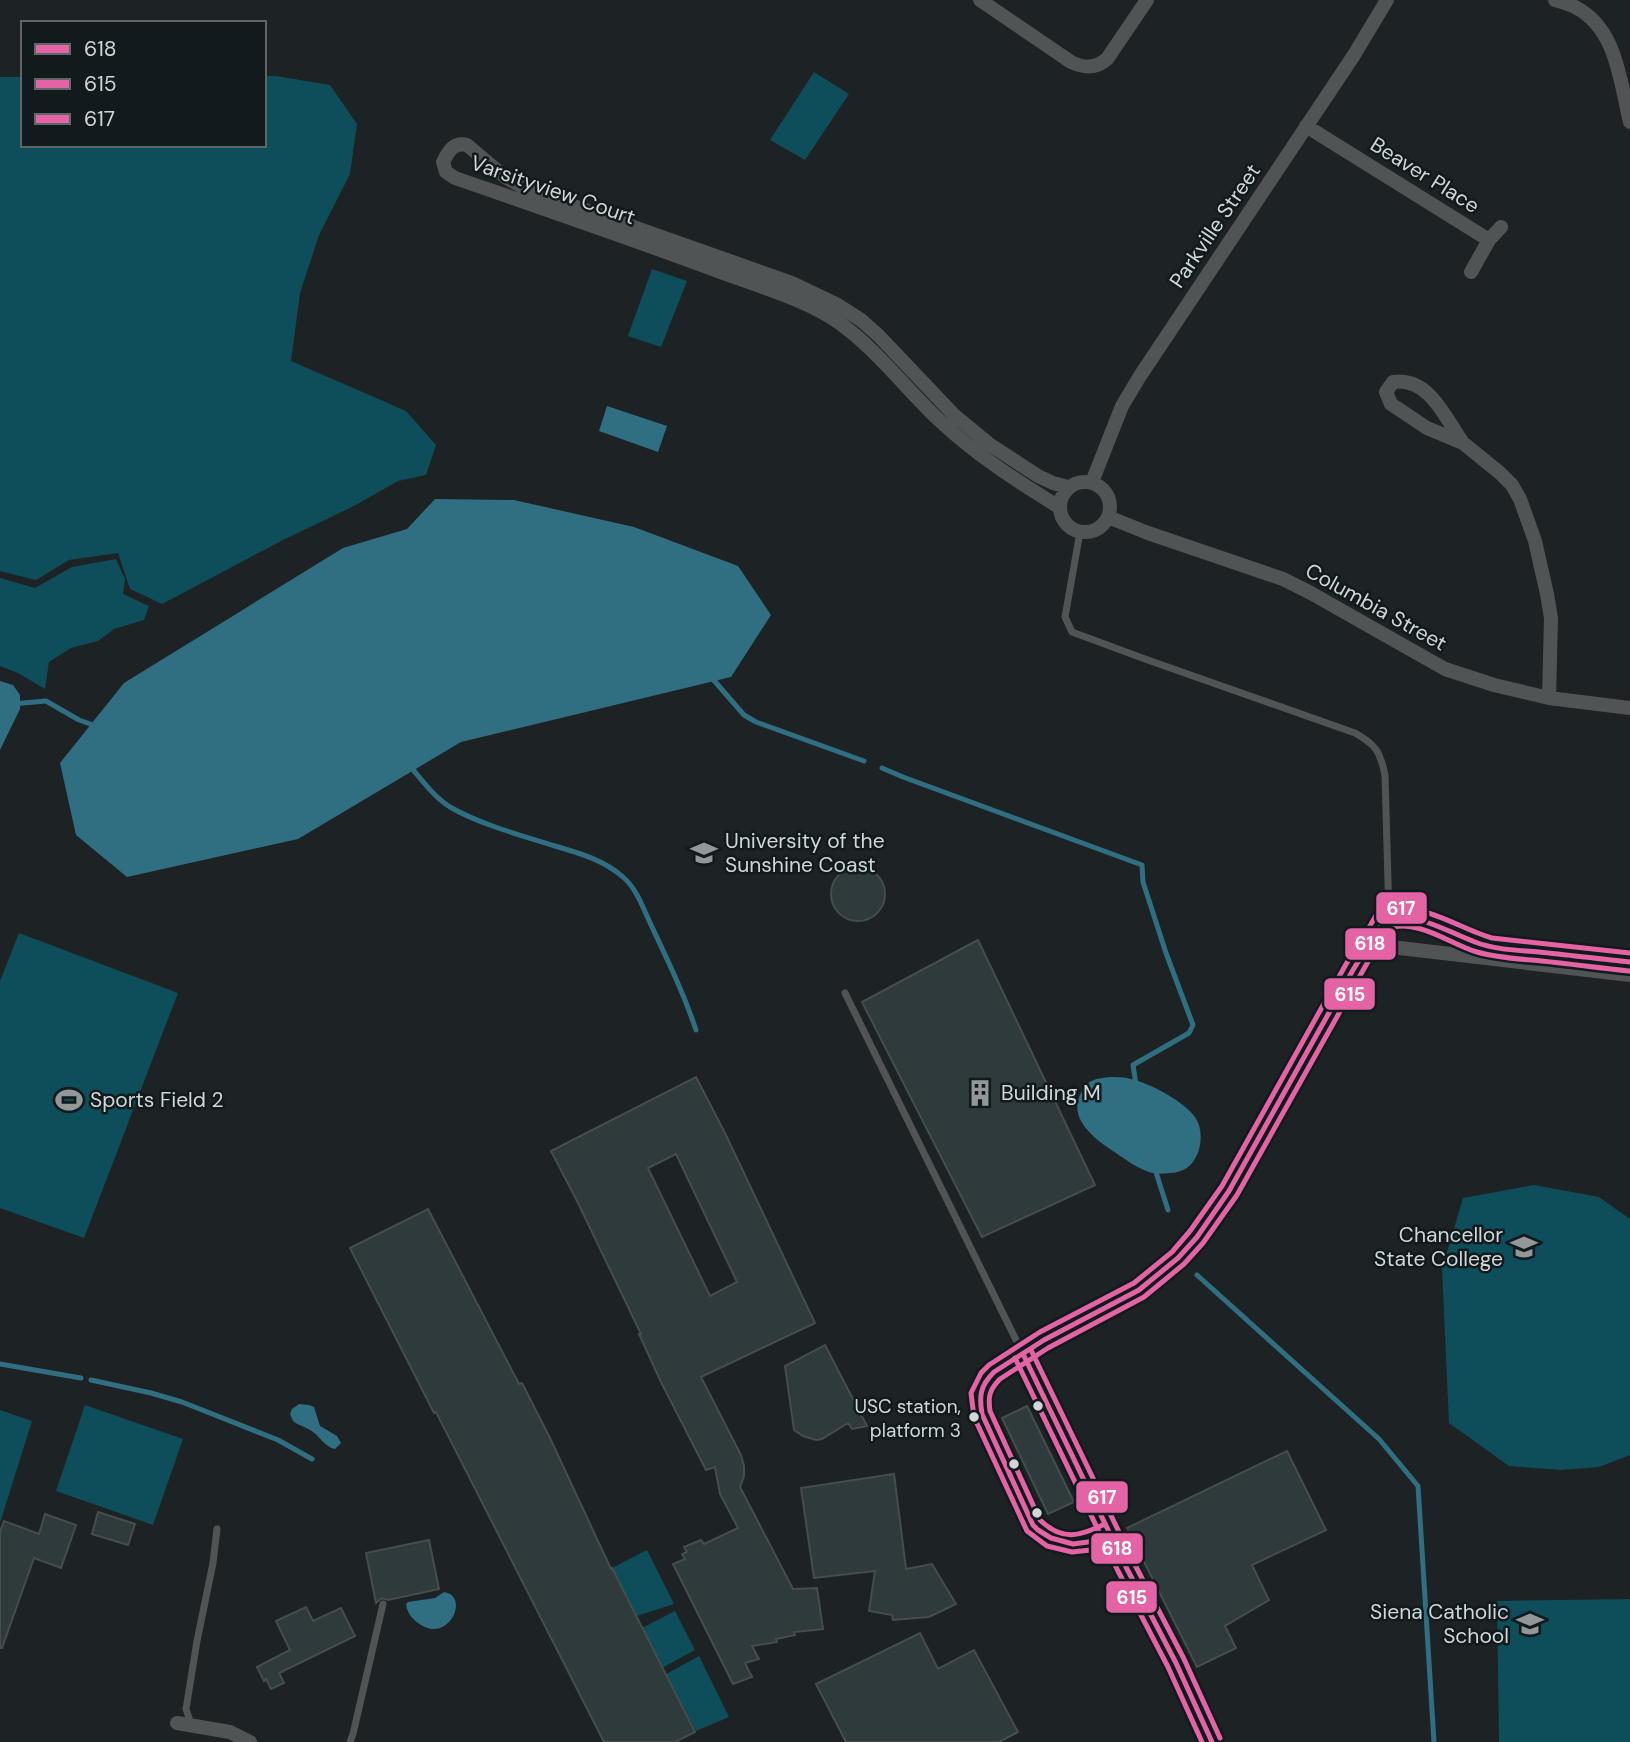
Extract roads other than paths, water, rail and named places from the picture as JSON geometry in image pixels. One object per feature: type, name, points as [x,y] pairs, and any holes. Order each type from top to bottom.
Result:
[{"type":"street","points":[[980,0],[1071,62],[1086,67],[1100,64],[1107,59],[1147,0]]},
{"type":"street","name":"Parkville Street","points":[[1092,482],[1122,406],[1140,376],[1354,55],[1387,0]]},
{"type":"street","points":[[1555,0],[1577,8],[1599,26],[1613,51],[1630,122]]},
{"type":"street","name":"Beaver Place","points":[[1307,126],[1489,240],[1471,271]]},
{"type":"street","name":"Varsityview Court","points":[[524,195],[467,145],[453,146],[443,162],[446,172],[456,178],[524,195],[696,256],[792,283],[836,304],[879,336],[955,416],[989,444],[1038,476],[1053,484],[1069,487]]},
{"type":"street","points":[[1489,240],[1501,227]]},
{"type":"street","name":"Varsityview Court","points":[[696,256],[806,304],[840,324],[868,347],[938,420],[981,457],[1059,507]]},
{"type":"street","points":[[868,347],[879,336]]},
{"type":"street","points":[[1463,443],[1429,393],[1417,385],[1403,381],[1393,382],[1387,392],[1391,404],[1427,428],[1463,443],[1500,473],[1512,485],[1520,499],[1535,541],[1551,618],[1549,698]]},
{"type":"street","points":[[1084,481],[1099,486],[1108,497],[1110,510],[1104,525],[1097,530],[1080,532],[1065,523],[1059,507],[1060,499],[1069,487],[1084,481]]},
{"type":"street","name":"Columbia Street","points":[[1108,517],[1283,579],[1318,596],[1445,669],[1494,685],[1549,698],[1630,708]]},
{"type":"street","points":[[1630,962],[1499,948],[1477,943],[1438,926],[1395,918],[1383,921],[1377,935],[1382,943],[1391,947],[1630,975]]},
{"type":"street","points":[[1023,1354],[1176,1663],[1212,1742]]},
{"type":"street","points":[[184,1724],[230,1732],[250,1742]]},
{"type":"lane","points":[[1080,532],[1065,617],[1072,632],[1355,733],[1372,743],[1382,760],[1385,775],[1389,918]]},
{"type":"lane","points":[[1109,1532],[1089,1542],[1060,1542],[1040,1533],[1033,1525],[982,1414],[979,1396],[994,1372],[1044,1340],[1139,1290],[1178,1258],[1197,1237],[1228,1191],[1363,952],[1377,935]]},
{"type":"lane","points":[[845,993],[1023,1354]]},
{"type":"lane","points":[[184,1724],[217,1529]]},
{"type":"lane","points":[[349,1742],[383,1604]]},
{"type":"waterway","points":[[711,677],[744,715],[756,722],[864,761]]},
{"type":"waterway","points":[[0,705],[46,701],[79,720],[96,726]]},
{"type":"waterway","points":[[409,765],[428,788],[450,807],[501,829],[591,858],[623,877],[640,900],[676,978],[696,1030]]},
{"type":"waterway","points":[[882,768],[1142,865],[1143,882],[1193,1025],[1189,1033],[1133,1065],[1136,1085]]},
{"type":"waterway","points":[[1154,1166],[1168,1210]]},
{"type":"waterway","points":[[1197,1275],[1379,1439],[1418,1486],[1434,1742]]},
{"type":"waterway","points":[[0,1364],[81,1378]]},
{"type":"waterway","points":[[91,1380],[182,1402],[278,1440],[312,1459]]},
{"type":"place","name":"University of the Sunshine Coast","points":[[704,853]]},
{"type":"place","name":"Building M","points":[[980,1093]]},
{"type":"place","name":"Sports Field 2","points":[[69,1100]]},
{"type":"place","name":"Chancellor State College","points":[[1524,1247]]},
{"type":"place","name":"USC station, platform 3","points":[[974,1417]]},
{"type":"place","name":"Siena Catholic School","points":[[1530,1624]]}]
